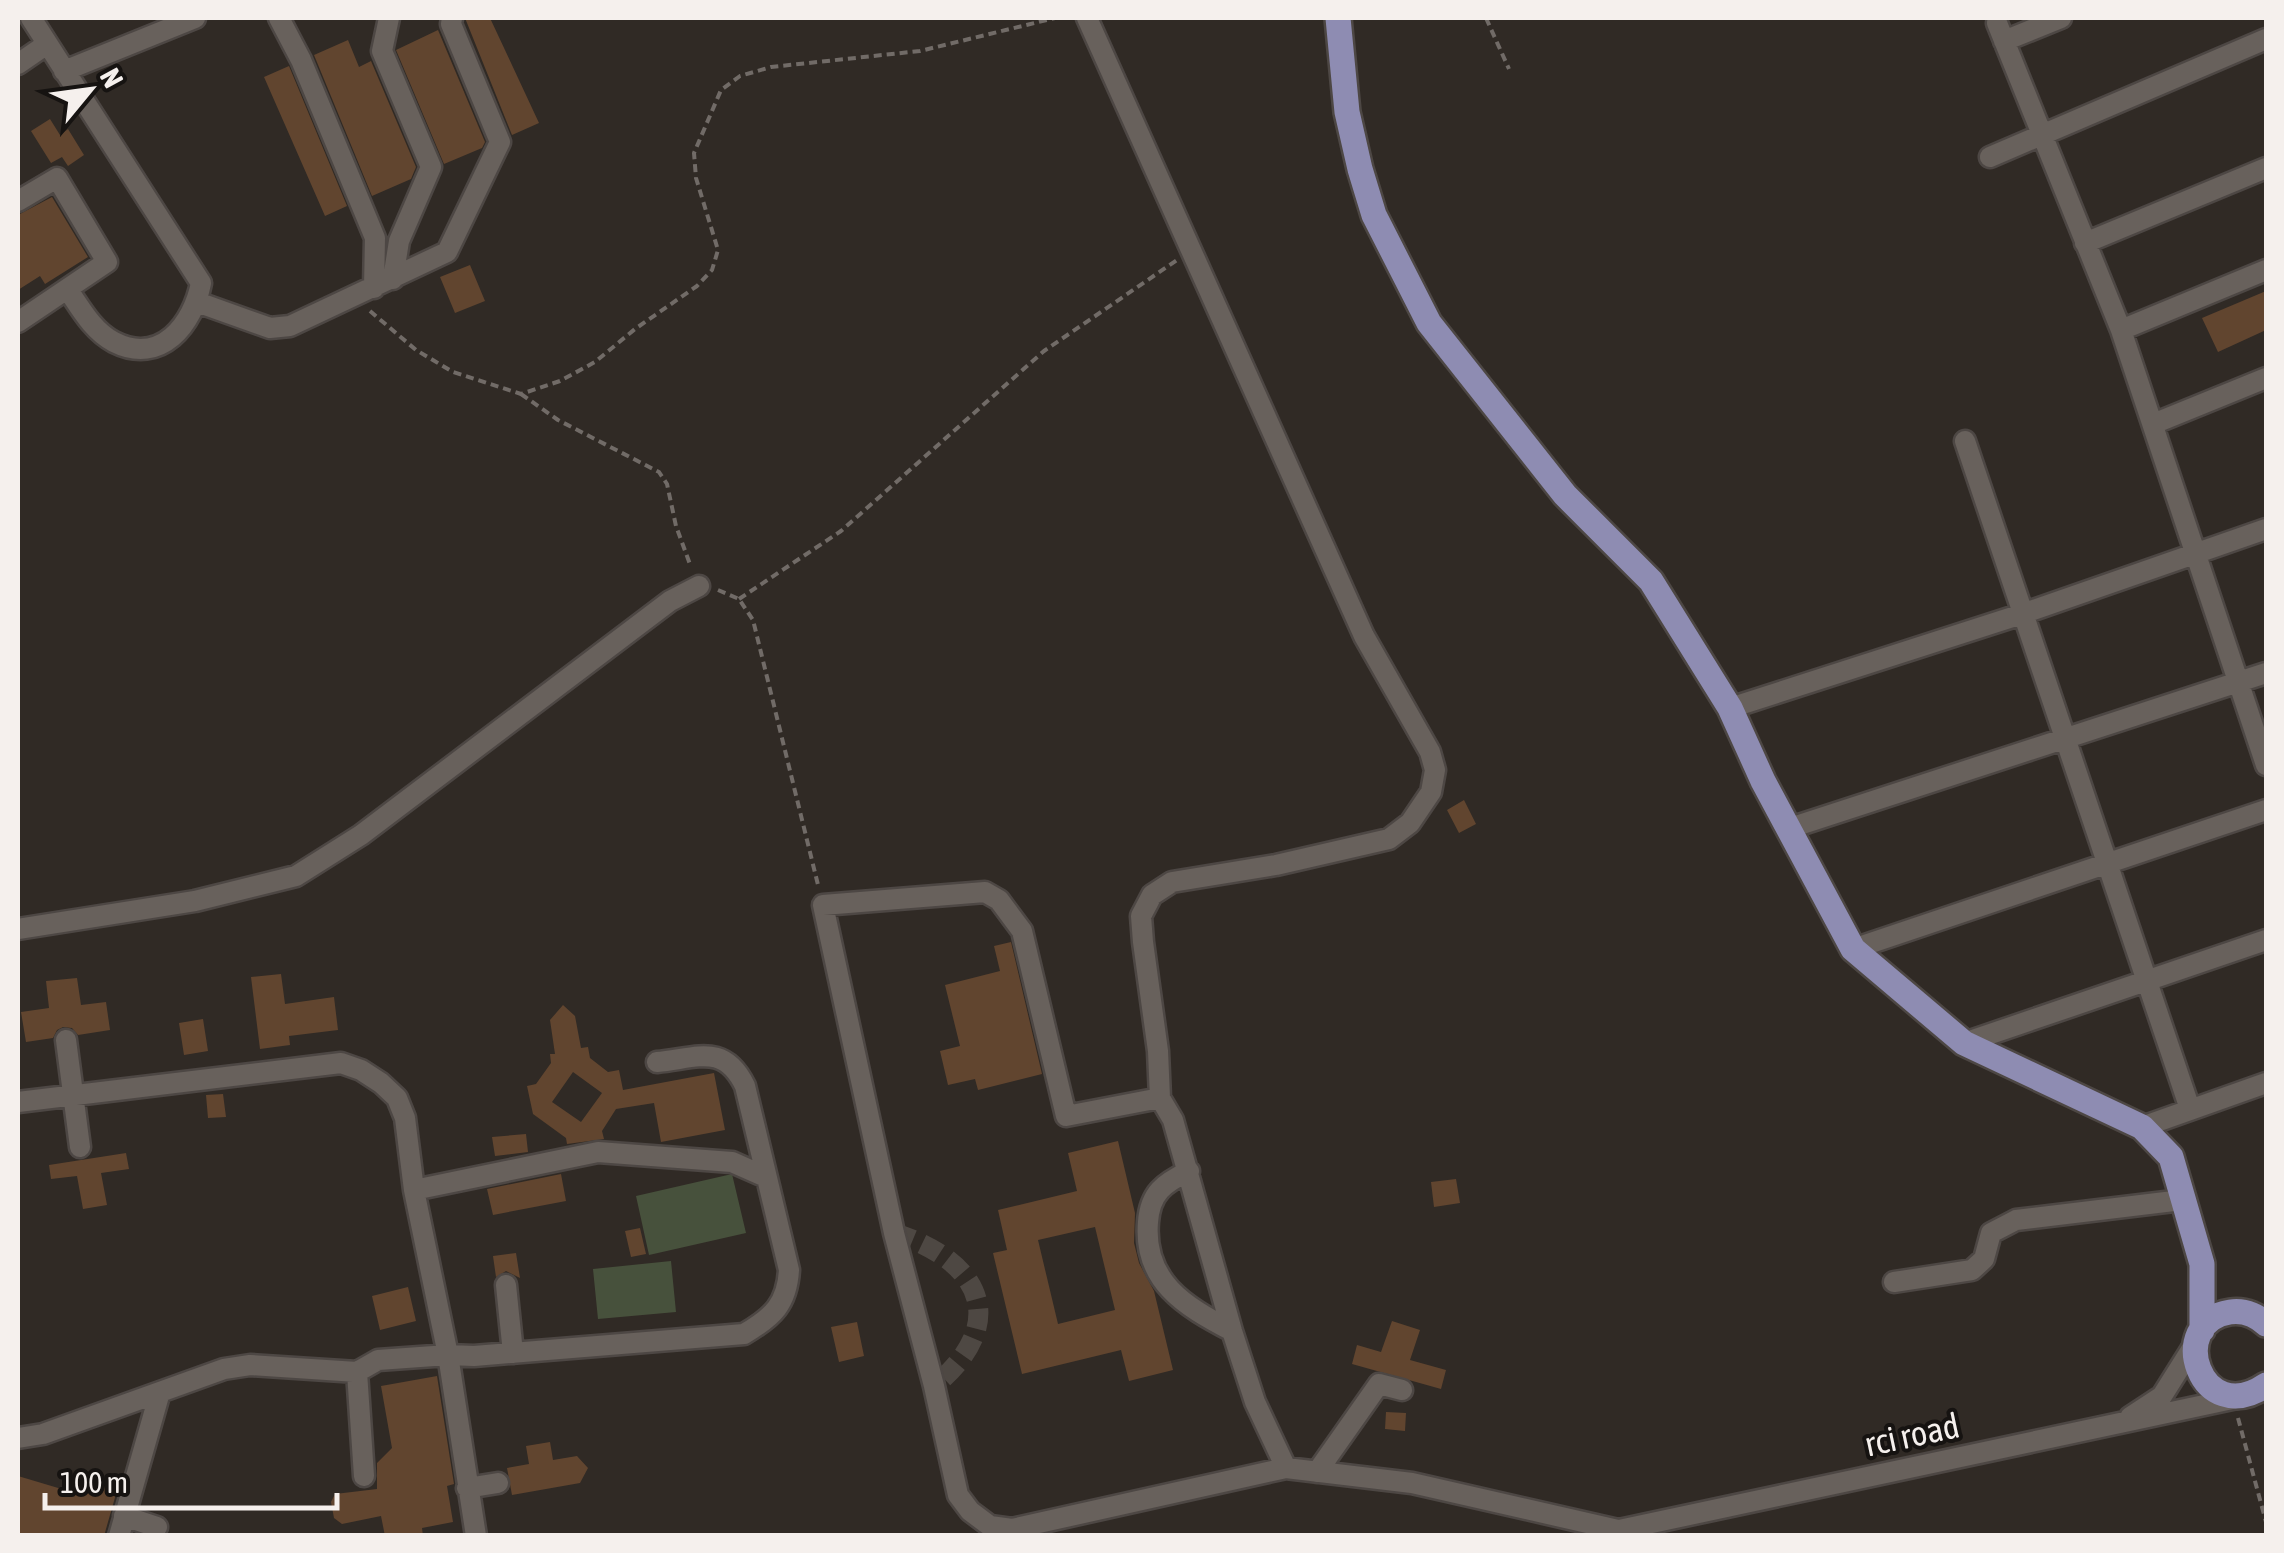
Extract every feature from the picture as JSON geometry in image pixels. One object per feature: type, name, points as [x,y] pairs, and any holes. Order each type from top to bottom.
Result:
[{"type":"main road","points":[[1338,18],[1347,112],[1360,170],[1374,214],[1430,323],[1565,496],[1650,582],[1730,708],[1763,782],[1854,949],[1964,1043],[2142,1127],[2171,1157],[2202,1264],[2237,1311],[2266,1321]]},
{"type":"main road","points":[[2202,1264],[2198,1370],[2205,1382],[2249,1403],[2266,1385]]},
{"type":"main road","points":[[2199,1336],[2211,1320],[2237,1311]]},
{"type":"street","points":[[32,18],[200,283],[197,302],[186,325],[172,338],[136,348],[115,343],[94,328],[68,290]]},
{"type":"street","points":[[64,71],[196,18]]},
{"type":"street","points":[[278,18],[300,60],[375,238],[383,284]]},
{"type":"street","points":[[383,284],[432,167],[382,51],[389,18]]},
{"type":"street","points":[[197,302],[270,328],[290,326],[447,252],[500,142],[451,24],[452,18]]},
{"type":"street","points":[[1087,18],[1364,636],[1430,752],[1435,770],[1432,792],[1422,809],[1389,839],[1172,882],[1152,895],[1141,916],[1160,1098],[1174,1120],[1255,1402],[1286,1468]]},
{"type":"street","points":[[2061,18],[2000,32],[2121,330],[2266,765]]},
{"type":"street","points":[[1990,156],[2266,39]]},
{"type":"street","points":[[18,64],[47,44]]},
{"type":"street","points":[[2084,243],[2266,168]]},
{"type":"street","points":[[18,201],[57,178],[107,262],[18,322]]},
{"type":"street","points":[[2121,330],[2266,270]]},
{"type":"street","points":[[2153,424],[2266,378]]},
{"type":"street","points":[[1965,441],[2190,1109]]},
{"type":"street","points":[[1730,708],[2022,614],[2266,529]]},
{"type":"street","points":[[18,929],[196,901],[296,876],[361,835],[654,612],[699,586]]},
{"type":"street","points":[[1790,828],[2064,742],[2266,673]]},
{"type":"street","points":[[1854,949],[2266,810]]},
{"type":"street","points":[[1160,1098],[1066,1116],[1022,931],[1000,900],[986,892],[823,905],[894,1233],[958,1495],[970,1511],[990,1526],[1012,1529],[1286,1468],[1412,1484],[1618,1530]]},
{"type":"street","points":[[1964,1043],[2266,940]]},
{"type":"street","points":[[66,1040],[80,1147]]},
{"type":"street","points":[[18,1438],[43,1434],[224,1369],[250,1365],[357,1372],[378,1360],[744,1334],[762,1324],[788,1292],[790,1270],[745,1086],[731,1062],[721,1056],[656,1062]]},
{"type":"street","points":[[18,1102],[341,1063],[362,1070],[397,1098],[406,1118],[414,1190],[448,1355],[476,1536]]},
{"type":"street","points":[[2142,1127],[2266,1083]]},
{"type":"street","points":[[414,1190],[598,1152],[732,1162],[766,1177]]},
{"type":"street","points":[[1188,1171],[1167,1181],[1150,1201],[1146,1240],[1154,1272],[1197,1312],[1232,1331]]},
{"type":"street","points":[[1894,1282],[1972,1270],[1984,1259],[1991,1232],[2016,1220],[2182,1200]]},
{"type":"street","points":[[506,1285],[512,1353]]},
{"type":"street","points":[[2100,1429],[2132,1416],[2162,1396],[2199,1336]]},
{"type":"street","points":[[357,1372],[364,1476]]},
{"type":"street","points":[[1318,1472],[1379,1384],[1402,1390]]},
{"type":"street","points":[[158,1527],[121,1526],[160,1392]]},
{"type":"street","name":"rci road","points":[[1594,1536],[2100,1429],[2249,1403]]},
{"type":"street","points":[[466,1488],[498,1484]]},
{"type":"path","points":[[521,394],[560,381],[595,362],[614,344],[697,286],[712,270],[718,250],[696,178],[694,153],[721,90],[740,76],[772,67],[920,51],[1055,18]]},
{"type":"path","points":[[1486,18],[1509,69]]},
{"type":"path","points":[[739,599],[842,531],[1044,352],[1190,251]]},
{"type":"path","points":[[347,300],[373,313],[416,350],[453,372],[521,394],[558,420],[659,472],[668,484],[676,526],[699,586],[739,599],[754,620],[823,905]]},
{"type":"path","points":[[2249,1403],[2266,1522]]},
{"type":"green space","points":[[732,1174],[746,1233],[649,1255],[636,1196]]},
{"type":"green space","points":[[671,1261],[676,1312],[598,1319],[593,1269]]},
{"type":"building","points":[[465,18],[490,18],[539,123],[512,135]]},
{"type":"building","points":[[438,30],[485,142],[482,148],[444,164],[396,50]]},
{"type":"building","points":[[348,40],[359,67],[371,61],[416,167],[411,179],[372,196],[314,55]]},
{"type":"building","points":[[289,66],[347,206],[325,216],[264,77]]},
{"type":"building","points":[[50,119],[60,135],[68,129],[84,155],[68,166],[62,157],[51,163],[31,131]]},
{"type":"building","points":[[52,197],[88,257],[45,284],[40,276],[18,290],[18,215]]},
{"type":"building","points":[[470,265],[485,301],[455,313],[440,277]]},
{"type":"building","points":[[2266,291],[2266,330],[2218,352],[2202,318]]},
{"type":"building","points":[[1464,800],[1476,824],[1459,833],[1447,810]]},
{"type":"building","points":[[1011,942],[1042,1074],[978,1090],[975,1079],[948,1085],[940,1051],[960,1046],[945,985],[1000,971],[994,946]]},
{"type":"building","points":[[281,974],[285,1004],[334,997],[338,1030],[289,1036],[290,1045],[260,1049],[251,977]]},
{"type":"building","points":[[77,978],[81,1005],[106,1002],[110,1030],[78,1035],[72,1028],[63,1027],[53,1038],[26,1042],[21,1012],[49,1008],[46,981]]},
{"type":"building","points":[[563,1005],[575,1016],[581,1048],[588,1047],[590,1058],[608,1072],[619,1070],[623,1090],[714,1073],[725,1130],[661,1142],[654,1103],[616,1109],[602,1131],[604,1139],[567,1144],[566,1138],[533,1114],[527,1086],[536,1084],[551,1063],[550,1054],[555,1054],[550,1020]],"holes":[[[573,1072],[602,1093],[581,1122],[552,1102]]]},
{"type":"building","points":[[203,1019],[208,1051],[184,1055],[179,1023]]},
{"type":"building","points":[[223,1094],[226,1117],[208,1118],[206,1095]]},
{"type":"building","points":[[526,1134],[528,1152],[495,1156],[492,1137]]},
{"type":"building","points":[[1118,1141],[1135,1213],[1134,1243],[1139,1263],[1154,1291],[1173,1370],[1129,1381],[1121,1350],[1022,1374],[993,1253],[1007,1250],[998,1210],[1077,1191],[1068,1153]],"holes":[[[1095,1227],[1115,1310],[1058,1324],[1038,1240]]]},
{"type":"building","points":[[126,1153],[129,1169],[101,1173],[107,1205],[83,1209],[77,1176],[51,1179],[49,1165]]},
{"type":"building","points":[[561,1174],[566,1201],[493,1215],[487,1189]]},
{"type":"building","points":[[1456,1179],[1460,1203],[1434,1207],[1431,1182]]},
{"type":"building","points":[[640,1228],[646,1254],[631,1257],[625,1231]]},
{"type":"building","points":[[516,1253],[520,1278],[506,1271],[496,1277],[493,1256]]},
{"type":"building","points":[[408,1287],[416,1321],[380,1330],[372,1296]]},
{"type":"building","points":[[1392,1321],[1420,1330],[1410,1360],[1446,1370],[1441,1389],[1352,1364],[1357,1345],[1381,1352]]},
{"type":"building","points":[[857,1322],[864,1356],[839,1362],[831,1327]]},
{"type":"building","points":[[437,1376],[454,1484],[447,1486],[453,1522],[422,1528],[423,1536],[385,1536],[381,1516],[342,1524],[334,1518],[331,1502],[335,1494],[377,1489],[377,1463],[392,1448],[381,1386]]},
{"type":"building","points":[[1386,1412],[1406,1413],[1405,1431],[1385,1429]]},
{"type":"building","points":[[550,1442],[553,1460],[577,1456],[588,1468],[580,1483],[512,1495],[507,1468],[529,1464],[526,1446]]},
{"type":"building","points":[[18,1476],[85,1496],[90,1478],[118,1487],[104,1536],[18,1536]]},
{"type":"tunnel","points":[[894,1233],[948,1259],[965,1276],[976,1296],[978,1317],[973,1339],[958,1362],[934,1386]]}]
